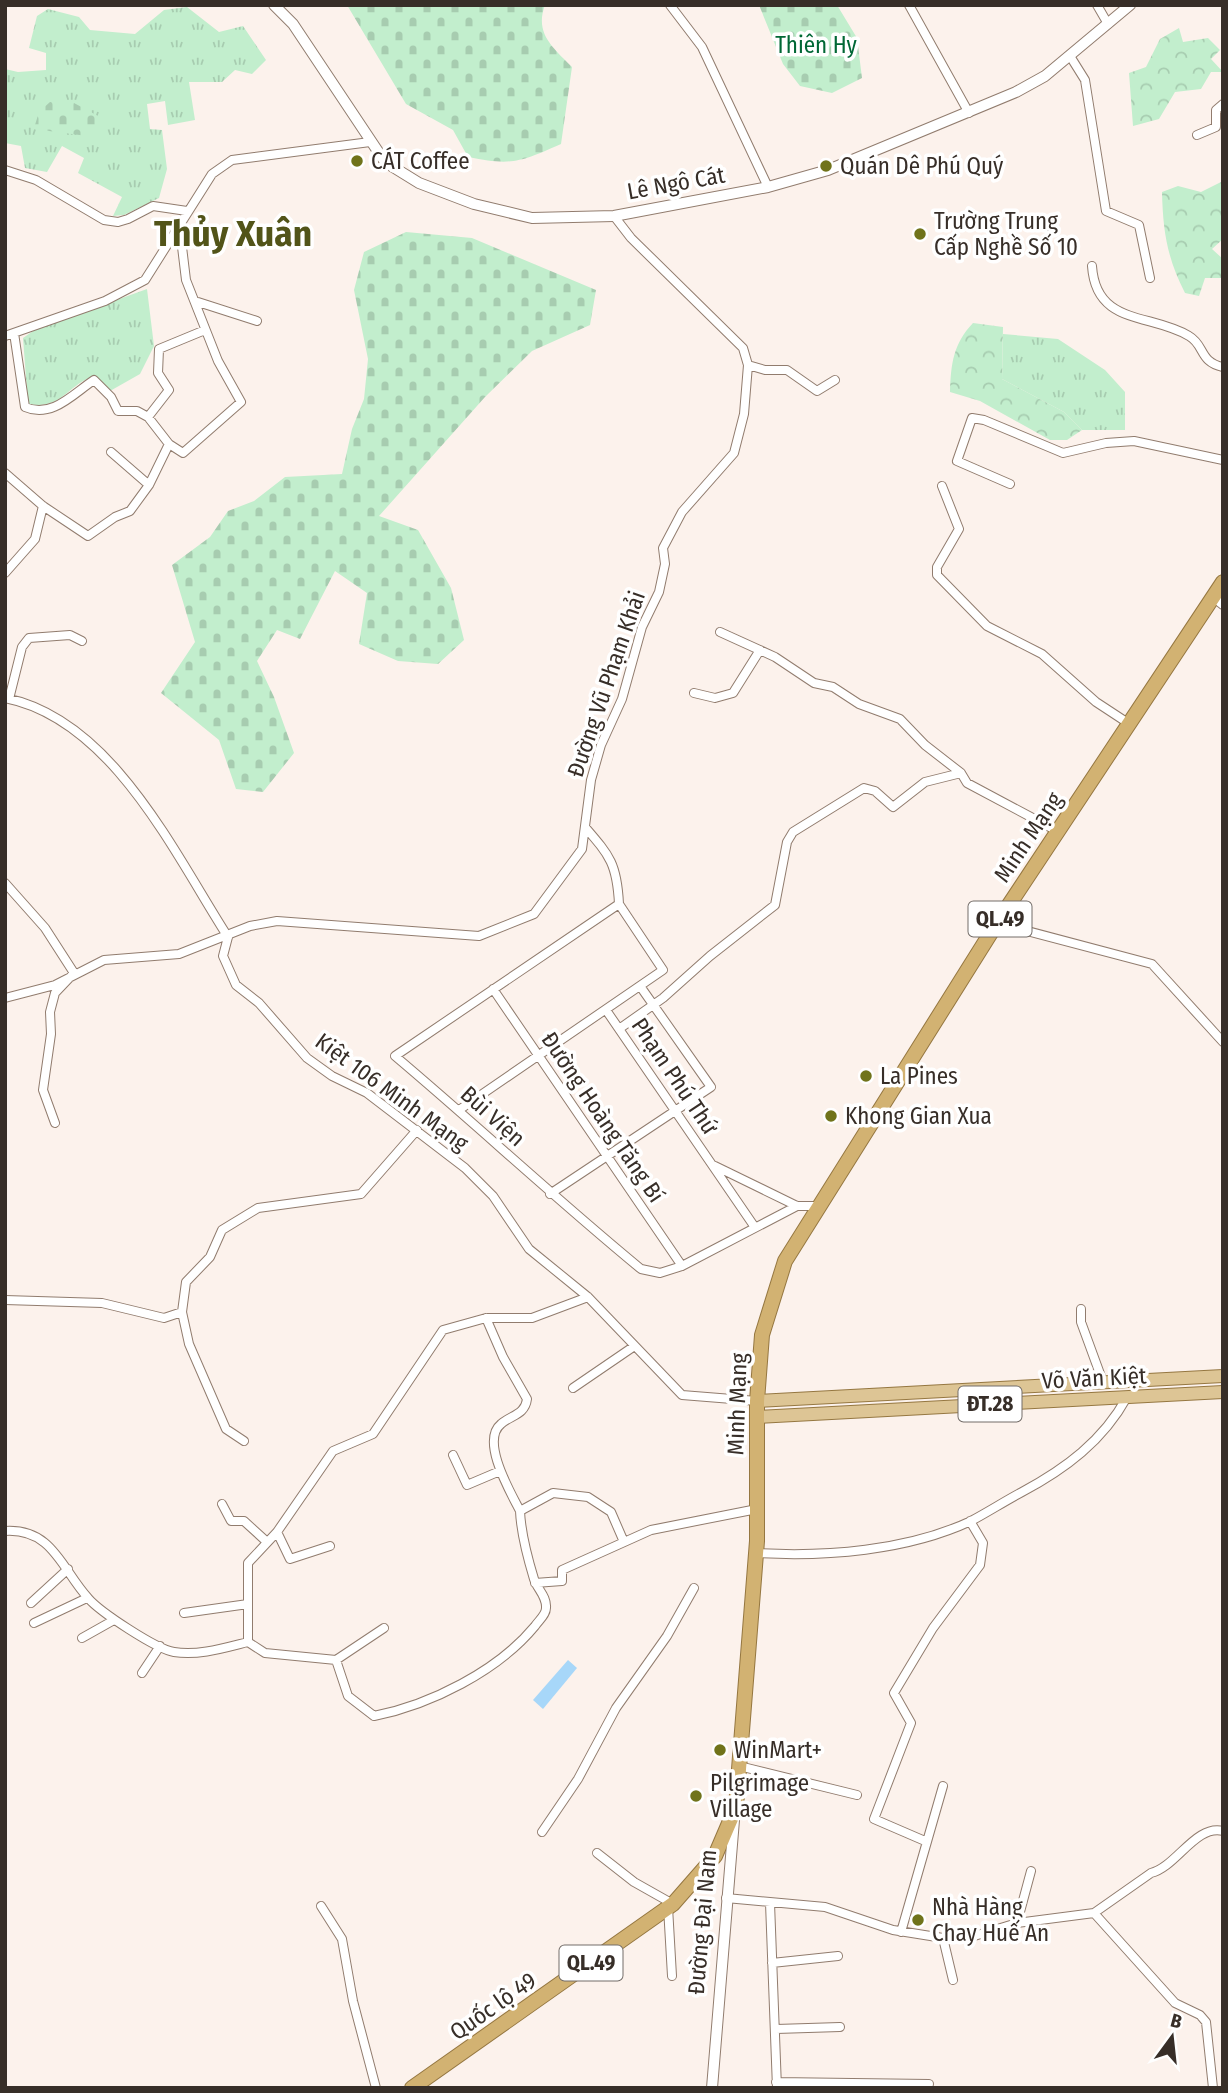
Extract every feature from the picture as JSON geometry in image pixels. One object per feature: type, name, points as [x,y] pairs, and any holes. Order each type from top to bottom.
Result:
[{"type":"highway","name":"Minh Mạng","points":[[757,1509],[757,1401],[762,1335],[785,1261],[997,923],[1218,601],[1223,582]]},
{"type":"highway","name":"Đường Đại Nam","points":[[736,1807],[757,1509]]},
{"type":"highway","name":"Quốc lộ 49","points":[[412,2088],[671,1906],[715,1856],[736,1807]]},
{"type":"main road","name":"Võ Văn Kiệt","points":[[757,1401],[1223,1376]]},
{"type":"main road","points":[[1029,1386],[1030,1402]]},
{"type":"main road","name":"Võ Văn Kiệt","points":[[757,1417],[1223,1392]]},
{"type":"street","name":"Lê Ngô Cát","points":[[274,5],[293,24],[385,162],[419,184],[474,204],[532,218],[614,216],[768,187],[828,170],[970,113],[1045,76],[1130,5]]},
{"type":"street","points":[[670,5],[702,47],[768,187]]},
{"type":"street","points":[[909,5],[970,113]]},
{"type":"street","points":[[1097,5],[1108,24]]},
{"type":"street","points":[[1070,56],[1085,80],[1106,211],[1139,225],[1150,278]]},
{"type":"street","points":[[1197,135],[1216,127],[1216,110],[1223,104]]},
{"type":"street","points":[[179,222],[186,280],[198,302],[205,330],[241,402],[183,453],[169,444],[148,417],[136,411],[118,411],[111,397],[94,380],[63,403],[46,410],[25,407],[10,334],[105,301],[145,280],[179,222],[212,174],[232,160],[370,142]]},
{"type":"street","points":[[5,170],[36,180],[104,220],[118,222],[153,206],[187,211]]},
{"type":"street","points":[[5,176],[17,173]]},
{"type":"street","points":[[614,216],[631,238],[743,348],[748,365],[765,370],[787,370],[817,391],[835,380]]},
{"type":"street","points":[[1093,266],[1096,288],[1108,304],[1145,323],[1192,337],[1208,362],[1223,367]]},
{"type":"street","points":[[198,302],[257,321]]},
{"type":"street","points":[[148,417],[170,390],[158,373],[159,349],[205,330]]},
{"type":"street","name":"Đường Vũ Phạm Khải","points":[[5,998],[55,985],[104,960],[179,954],[228,937],[250,926],[277,921],[479,936],[534,914],[582,849],[591,780],[601,745],[622,699],[642,627],[663,579],[663,548],[682,512],[734,453],[744,414],[748,365]]},
{"type":"street","points":[[1010,484],[957,461],[972,418],[984,420],[1063,453],[1106,443],[1134,442],[1223,460]]},
{"type":"street","points":[[5,472],[43,506],[88,536],[115,517],[130,511],[149,485],[169,444]]},
{"type":"street","points":[[111,452],[149,485]]},
{"type":"street","points":[[942,486],[959,529],[937,567],[937,575],[987,626],[1042,654],[1096,702],[1131,725]]},
{"type":"street","points":[[5,573],[34,539],[43,506]]},
{"type":"street","points":[[720,632],[760,650],[817,684],[833,687],[859,704],[900,719],[925,745],[961,773],[967,783],[976,790],[1059,832]]},
{"type":"street","points":[[82,641],[70,635],[29,638],[22,647],[7,699],[48,713],[79,732],[129,783],[228,937]]},
{"type":"street","points":[[694,693],[715,698],[733,694],[760,650]]},
{"type":"street","points":[[619,1029],[654,1005],[775,905],[787,842],[793,832],[864,788],[875,792],[890,807],[894,807],[925,782],[961,773]]},
{"type":"street","points":[[459,1110],[663,970],[619,904],[613,861],[585,827]]},
{"type":"street","points":[[5,883],[45,928],[74,973],[55,993],[50,1012],[50,1047],[43,1090],[55,1123]]},
{"type":"street","name":"Bùi Viện","points":[[619,904],[395,1056],[459,1110],[550,1194],[641,1269],[660,1273],[682,1266],[754,1226],[797,1206]]},
{"type":"street","points":[[997,923],[1152,964],[1223,1042]]},
{"type":"street","name":"Kiệt 106 Minh Mạng","points":[[228,937],[223,956],[236,985],[259,1003],[307,1058],[332,1076],[367,1093],[417,1130],[493,1196],[529,1249],[588,1297],[634,1348],[682,1395],[757,1401]]},
{"type":"street","points":[[550,1194],[710,1087],[640,986]]},
{"type":"street","name":"Đường Hoàng Tăng Bí","points":[[493,989],[682,1266]]},
{"type":"street","name":"Phạm Phú Thứ","points":[[606,1010],[754,1226]]},
{"type":"street","points":[[244,1441],[226,1429],[188,1344],[181,1312],[187,1282],[209,1257],[222,1230],[258,1208],[361,1194],[417,1130]]},
{"type":"street","name":"Phạm Phú Thứ","points":[[712,1165],[797,1206],[820,1206]]},
{"type":"street","points":[[248,1642],[248,1563],[277,1532],[333,1451],[373,1434],[443,1330],[486,1318],[532,1318],[588,1297]]},
{"type":"street","points":[[5,1300],[102,1303],[164,1318],[181,1312]]},
{"type":"street","points":[[1081,1309],[1081,1322],[1103,1382]]},
{"type":"street","points":[[336,1660],[348,1696],[374,1716],[422,1701],[480,1672],[524,1639],[545,1612],[543,1595],[535,1583],[521,1530],[520,1511],[500,1471],[494,1434],[498,1425],[521,1412],[527,1399],[503,1357],[486,1318]]},
{"type":"street","points":[[573,1388],[634,1348]]},
{"type":"street","points":[[756,1553],[805,1555],[872,1548],[925,1536],[970,1521],[1073,1461],[1107,1428],[1127,1397]]},
{"type":"street","points":[[453,1455],[467,1485],[500,1471]]},
{"type":"street","points":[[520,1511],[553,1493],[588,1497],[611,1512],[624,1542]]},
{"type":"street","points":[[222,1504],[231,1521],[244,1521],[267,1542]]},
{"type":"street","points":[[535,1583],[562,1581],[562,1570],[651,1530],[757,1509]]},
{"type":"street","points":[[925,1841],[874,1819],[911,1723],[894,1693],[933,1628],[981,1565],[983,1543],[970,1521]]},
{"type":"street","points":[[5,1531],[19,1530],[55,1549],[88,1598],[114,1620],[172,1652],[213,1651],[248,1642],[265,1653],[336,1660],[384,1628]]},
{"type":"street","points":[[277,1532],[290,1559],[330,1546]]},
{"type":"street","points":[[30,1603],[68,1569]]},
{"type":"street","points":[[542,1832],[579,1779],[616,1708],[667,1636],[694,1588]]},
{"type":"street","points":[[34,1623],[88,1598]]},
{"type":"street","points":[[184,1613],[248,1604]]},
{"type":"street","points":[[82,1638],[114,1620]]},
{"type":"street","points":[[142,1673],[160,1646]]},
{"type":"street","points":[[739,1766],[857,1795]]},
{"type":"street","points":[[901,1931],[943,1786]]},
{"type":"street","name":"Đường Đại Nam","points":[[712,2088],[726,1898],[736,1807]]},
{"type":"street","points":[[726,1898],[825,1907],[901,1931],[943,1938],[971,1937],[1017,1923],[1094,1913],[1151,1873],[1161,1871],[1208,1831],[1223,1831]]},
{"type":"street","points":[[597,1853],[671,1906],[672,1976]]},
{"type":"street","points":[[1017,1923],[1031,1871]]},
{"type":"street","points":[[770,1903],[776,2085],[929,2084]]},
{"type":"street","points":[[321,1906],[342,1939],[353,2001],[376,2088]]},
{"type":"street","points":[[1094,1913],[1175,2003],[1200,2015],[1206,2022],[1213,2088]]},
{"type":"street","points":[[943,1938],[953,1980]]},
{"type":"street","points":[[772,1963],[838,1956]]},
{"type":"street","points":[[776,2029],[840,2027]]},
{"type":"green space","points":[[347,5],[545,5],[542,15],[544,32],[553,47],[572,67],[561,144],[516,161],[468,157],[453,130],[406,104]]},
{"type":"green space","name":"Thiên Hy","points":[[759,5],[837,5],[857,38],[862,78],[832,93],[800,86],[783,64]]},
{"type":"green space","points":[[187,7],[219,32],[243,26],[266,60],[252,74],[235,70],[222,82],[189,82],[195,120],[168,125],[165,101],[147,104],[150,129],[162,130],[167,169],[159,198],[124,215],[113,216],[122,197],[78,173],[84,158],[62,146],[47,172],[25,168],[21,146],[5,143],[5,69],[18,72],[46,70],[46,53],[29,48],[37,16],[48,9],[79,17],[90,30],[135,34],[164,10]]},
{"type":"green space","points":[[1179,28],[1183,42],[1208,38],[1220,50],[1211,59],[1223,72],[1211,72],[1201,89],[1175,92],[1159,119],[1133,126],[1129,73],[1146,67],[1160,39]]},
{"type":"green space","points":[[50,102],[74,103],[100,117],[95,137],[49,131],[35,125],[39,112]]},
{"type":"green space","points":[[1223,181],[1223,239],[1212,249],[1223,259],[1223,278],[1205,278],[1199,296],[1185,293],[1167,244],[1162,192],[1178,186],[1201,192]]},
{"type":"green space","points":[[406,232],[472,238],[596,290],[590,325],[532,351],[485,397],[379,516],[418,530],[451,588],[464,640],[438,664],[398,661],[359,644],[367,593],[335,571],[300,639],[277,630],[257,661],[274,697],[294,753],[263,792],[236,789],[219,740],[161,693],[195,642],[172,565],[210,537],[228,511],[254,501],[285,477],[342,474],[352,429],[364,399],[368,359],[354,290],[364,252]]},
{"type":"green space","points":[[147,289],[154,346],[140,374],[110,391],[95,376],[57,400],[40,405],[28,404],[23,338],[36,329]]},
{"type":"green space","points":[[973,323],[1003,327],[1002,379],[1064,412],[1082,430],[1067,440],[1050,440],[980,401],[950,392],[954,355],[961,339]]},
{"type":"green space","points":[[1003,334],[1058,339],[1105,370],[1125,392],[1125,430],[1082,430],[1064,412],[1002,379]]},
{"type":"water","points":[[568,1660],[577,1668],[543,1709],[533,1700]]},
{"type":"place","name":"CÁT Coffee","points":[[357,161]]},
{"type":"place","name":"Quán Dê Phú Quý","points":[[826,166]]},
{"type":"place","name":"Trường Trung Cấp Nghề Số 10","points":[[920,234]]},
{"type":"place","name":"La Pines","points":[[866,1076]]},
{"type":"place","name":"Khong Gian Xua","points":[[831,1116]]},
{"type":"place","name":"WinMart+","points":[[720,1750]]},
{"type":"place","name":"Pilgrimage Village","points":[[696,1796]]},
{"type":"place","name":"Nhà Hàng Chay Huế An","points":[[918,1920]]},
{"type":"district","name":"Thủy Xuân","points":[[233,233]]}]
